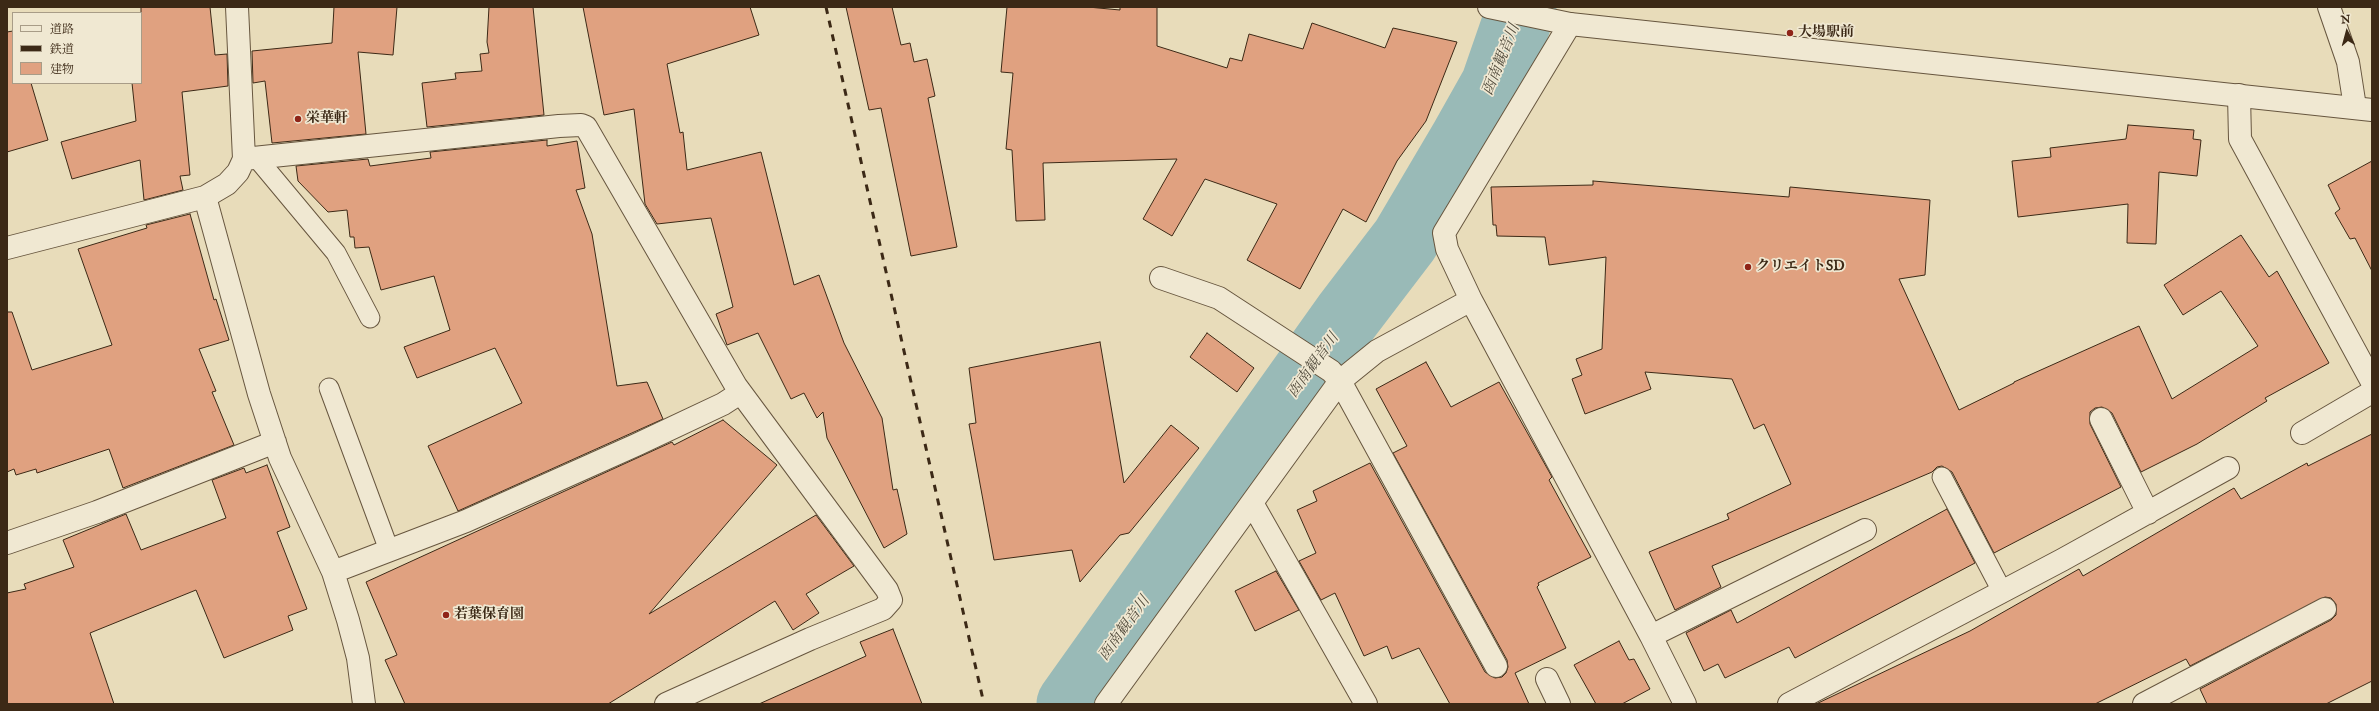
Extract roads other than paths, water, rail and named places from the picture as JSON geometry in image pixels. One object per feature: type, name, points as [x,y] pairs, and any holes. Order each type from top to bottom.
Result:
[{"type":"street","points":[[236,7],[250,158]]},
{"type":"street","points":[[1489,7],[1561,22],[2364,109],[2328,7]]},
{"type":"street","points":[[1561,22],[1444,233],[1447,249],[1471,300],[1652,636],[1685,704]]},
{"type":"street","points":[[2239,95],[2240,139],[2372,382]]},
{"type":"street","points":[[7,248],[206,198],[227,184],[250,158],[581,124],[586,127],[740,393],[887,590],[891,600],[883,609],[810,639],[666,704]]},
{"type":"street","points":[[206,198],[260,394],[280,458],[333,572],[358,658],[364,704]]},
{"type":"street","points":[[1161,278],[1219,298],[1288,341],[1336,376],[1496,666]]},
{"type":"street","points":[[1106,704],[1252,503],[1336,376],[1377,351],[1471,300]]},
{"type":"street","points":[[2302,433],[2372,392]]},
{"type":"street","points":[[333,572],[487,512],[723,404],[740,393]]},
{"type":"street","points":[[2101,419],[2148,513]]},
{"type":"street","points":[[7,543],[97,512],[275,442]]},
{"type":"street","points":[[1789,704],[2148,513],[2228,468]]},
{"type":"street","points":[[1252,503],[1366,704]]},
{"type":"street","points":[[1652,636],[1865,530]]},
{"type":"street","points":[[2144,704],[2324,609]]},
{"type":"street","points":[[1547,679],[1559,704]]},
{"type":"lane","points":[[250,158],[336,253],[370,318]]},
{"type":"lane","points":[[329,388],[389,550]]},
{"type":"lane","points":[[1942,477],[2002,591]]},
{"type":"waterway","name":"函南観音川","points":[[1071,704],[1347,316],[1405,240],[1495,85],[1522,7]]},
{"type":"railway","points":[[826,7],[984,704]]},
{"type":"place","name":"大場駅前","points":[[1790,33]]},
{"type":"place","name":"栄華軒","points":[[298,119]]},
{"type":"place","name":"クリエイトSD","points":[[1748,267]]},
{"type":"place","name":"若葉保育園","points":[[446,615]]}]
